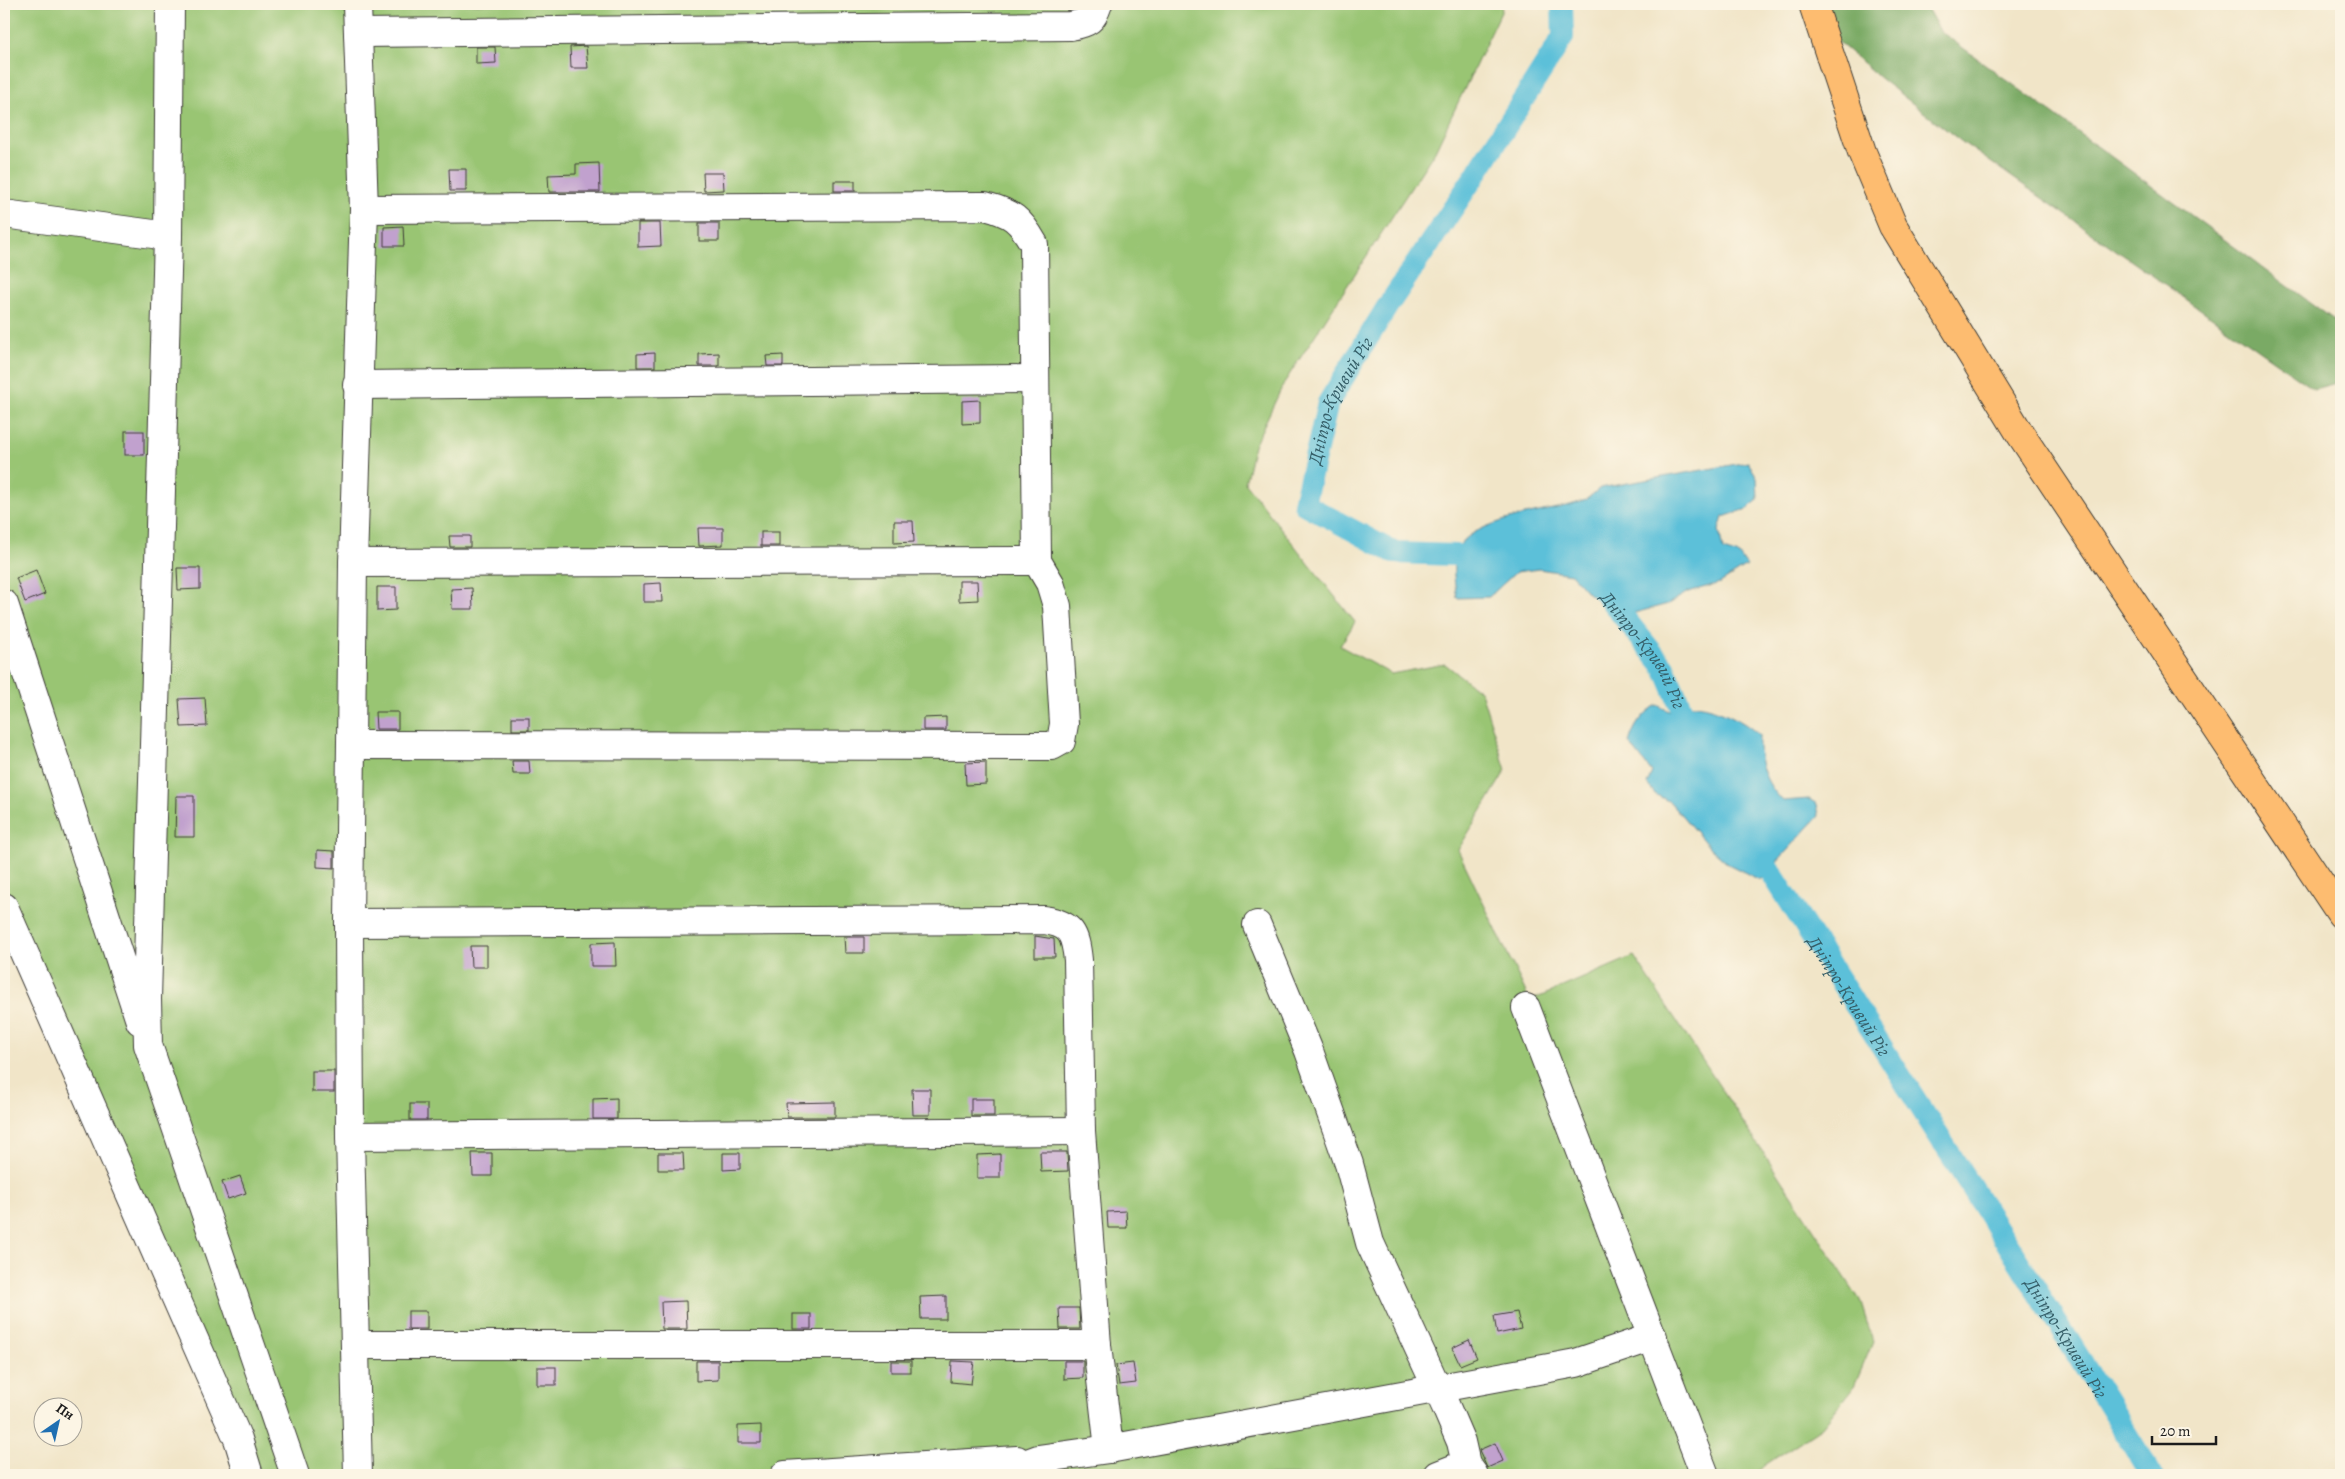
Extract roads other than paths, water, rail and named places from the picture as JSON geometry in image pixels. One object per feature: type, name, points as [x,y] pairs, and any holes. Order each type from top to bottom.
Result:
[{"type":"main road","points":[[1813,4],[1862,152],[1893,226],[2019,432],[2341,914]]},
{"type":"street","points":[[148,1045],[168,236],[170,4]]},
{"type":"street","points":[[357,4],[364,209],[357,385],[353,564],[349,923],[350,1136],[358,1475]]},
{"type":"street","points":[[358,33],[1071,26],[1088,22],[1095,14],[1098,4]]},
{"type":"street","points":[[351,745],[1052,746],[1061,741],[1064,724],[1057,606],[1050,583],[1037,561],[1034,244],[1024,225],[1007,212],[985,206],[364,209]]},
{"type":"street","points":[[4,214],[168,236]]},
{"type":"street","points":[[357,385],[1036,379]]},
{"type":"street","points":[[353,564],[1037,561]]},
{"type":"street","points":[[4,604],[148,1045],[295,1475]]},
{"type":"street","points":[[4,907],[238,1439],[249,1475]]},
{"type":"street","points":[[349,923],[1024,920],[1057,922],[1070,930],[1076,942],[1078,960],[1081,1131],[1097,1345],[1109,1449]]},
{"type":"street","points":[[1257,925],[1310,1051],[1349,1164],[1370,1244],[1438,1389],[1461,1442],[1470,1470],[1438,1475]]},
{"type":"street","points":[[1526,1008],[1654,1337],[1705,1475]]},
{"type":"street","points":[[350,1136],[1081,1131]]},
{"type":"street","points":[[785,1475],[1038,1459],[1109,1449],[1576,1362],[1654,1337]]},
{"type":"street","points":[[355,1345],[1097,1345]]},
{"type":"street","points":[[995,1475],[1038,1459]]},
{"type":"water","points":[[1748,462],[1757,477],[1758,500],[1747,509],[1723,517],[1719,530],[1723,550],[1739,555],[1747,566],[1720,583],[1688,592],[1668,604],[1634,613],[1617,608],[1590,595],[1571,574],[1539,569],[1516,572],[1489,597],[1457,598],[1454,572],[1455,556],[1461,543],[1474,533],[1512,518],[1572,505],[1585,500],[1600,488]]},
{"type":"water","points":[[1657,705],[1669,711],[1682,706],[1696,705],[1721,712],[1746,724],[1759,735],[1761,763],[1767,779],[1776,794],[1783,801],[1809,799],[1817,804],[1819,816],[1760,880],[1728,864],[1710,848],[1670,802],[1655,794],[1647,784],[1652,772],[1629,743],[1639,721]]},
{"type":"waterway","name":"Дніпро-Кривий Ріг","points":[[1486,556],[1395,553],[1304,504],[1328,403],[1387,307],[1478,171],[1563,37],[1562,4]]},
{"type":"waterway","name":"Дніпро-Кривий Ріг","points":[[1598,585],[1664,667],[1692,734]]},
{"type":"waterway","name":"Дніпро-Кривий Ріг","points":[[1753,844],[2152,1475]]}]
